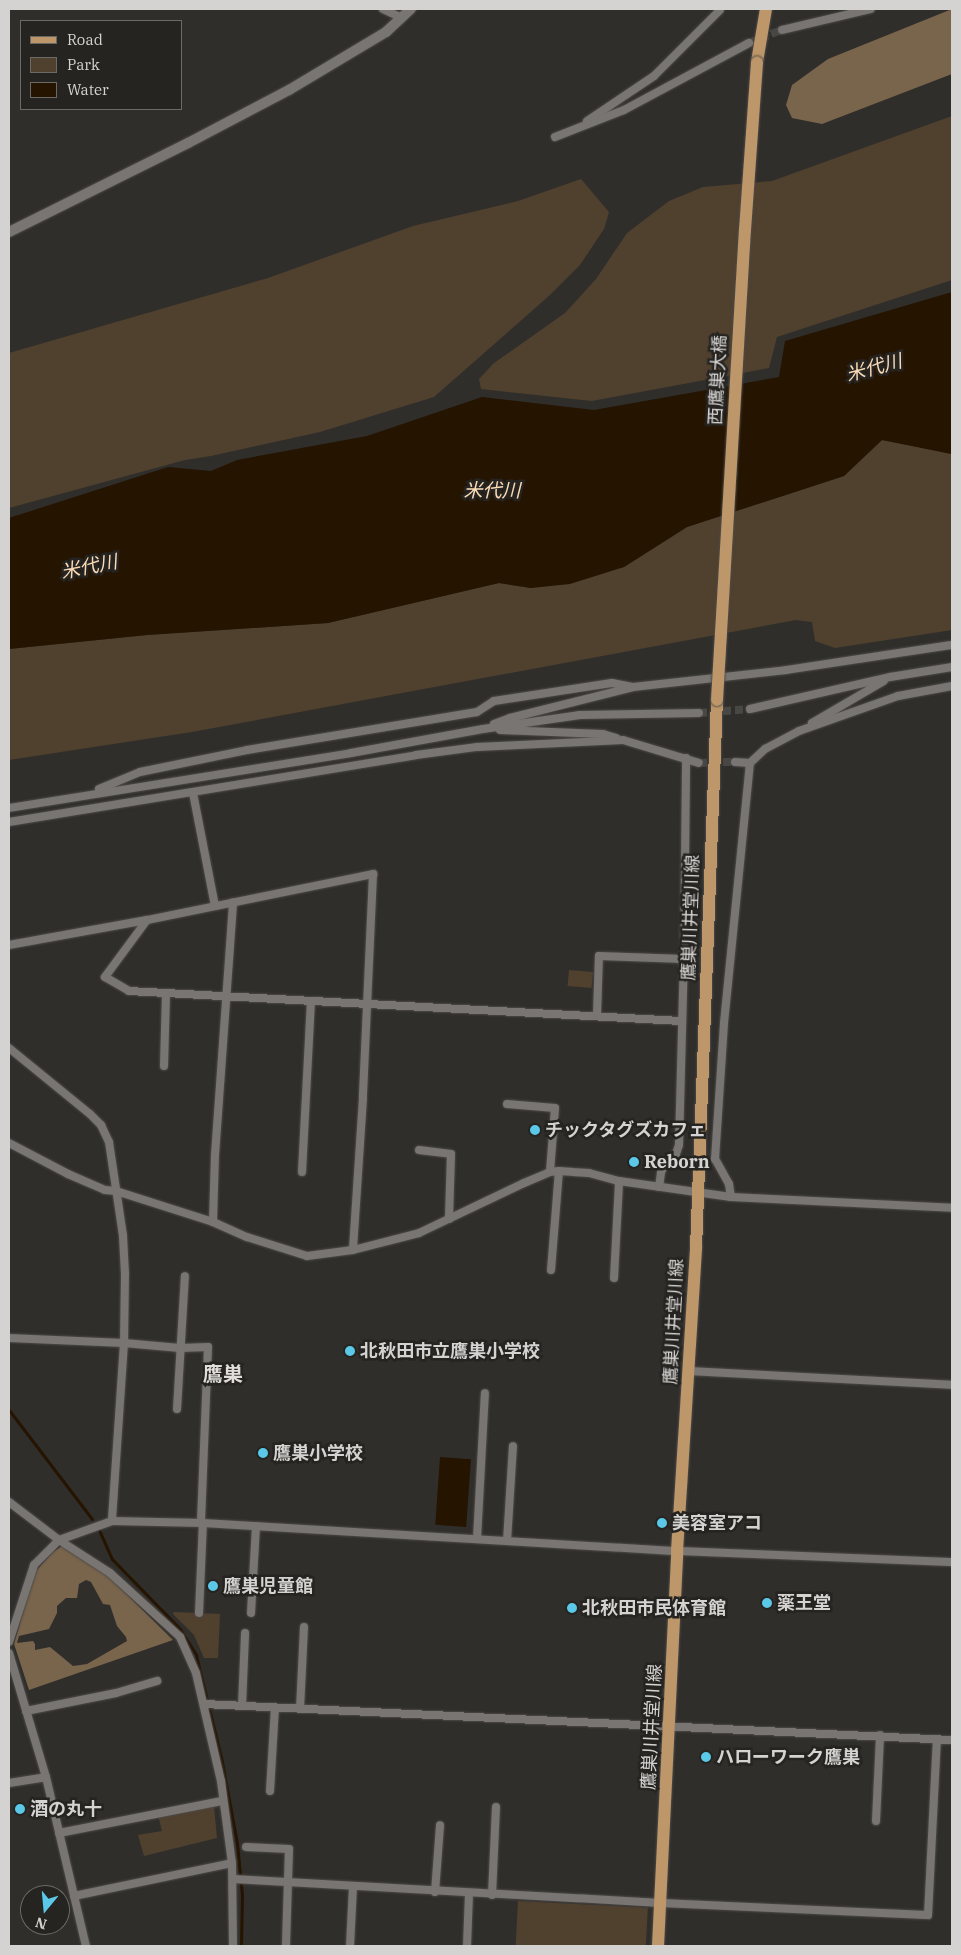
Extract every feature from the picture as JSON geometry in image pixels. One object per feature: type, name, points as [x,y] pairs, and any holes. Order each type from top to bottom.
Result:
[{"type":"main road","name":"西鷹巣大橋","points":[[717,700],[745,230],[757,62],[766,9]]},
{"type":"main road","name":"鷹巣川井堂川線","points":[[658,1946],[677,1551],[698,1193],[717,700]]},
{"type":"street","points":[[383,9],[402,18]]},
{"type":"street","points":[[9,232],[188,144],[289,90],[386,32],[411,9]]},
{"type":"street","points":[[782,30],[871,9]]},
{"type":"street","points":[[720,10],[654,76],[587,121],[555,138],[624,110],[749,43]]},
{"type":"street","points":[[483,729],[510,718],[633,687],[786,670],[952,644]]},
{"type":"street","points":[[750,709],[890,677],[952,666]]},
{"type":"street","points":[[731,1197],[729,1184],[715,1160],[724,1023],[750,763],[765,749],[800,731],[890,677]]},
{"type":"street","points":[[89,794],[140,772],[247,750],[477,712],[494,701],[612,683],[633,687]]},
{"type":"street","points":[[800,731],[898,696],[952,686]]},
{"type":"street","points":[[9,808],[351,753],[483,729],[580,715],[699,713]]},
{"type":"street","points":[[483,729],[603,734],[699,762]]},
{"type":"street","points":[[9,822],[416,755],[477,747],[623,740]]},
{"type":"street","points":[[659,1187],[661,1172],[666,1163],[676,1154],[679,1144],[684,959],[686,758]]},
{"type":"street","points":[[735,762],[750,763]]},
{"type":"street","points":[[193,793],[215,906]]},
{"type":"street","points":[[9,945],[147,920],[373,874],[353,1250]]},
{"type":"street","points":[[213,1222],[215,1155],[233,903]]},
{"type":"street","points":[[147,920],[105,977],[130,991],[682,1021]]},
{"type":"street","points":[[597,1015],[599,956],[684,959]]},
{"type":"street","points":[[164,1066],[166,993]]},
{"type":"street","points":[[302,1172],[311,1001]]},
{"type":"street","points":[[9,1048],[101,1125],[109,1142],[123,1236],[124,1343],[112,1520]]},
{"type":"street","points":[[507,1104],[555,1108],[555,1172],[551,1270]]},
{"type":"street","points":[[9,1143],[68,1174],[105,1190],[213,1222],[247,1237],[307,1256],[353,1250],[419,1233],[555,1172],[589,1174],[619,1181],[731,1197],[952,1208]]},
{"type":"street","points":[[419,1150],[451,1154],[449,1219]]},
{"type":"street","points":[[614,1278],[619,1181]]},
{"type":"street","points":[[177,1409],[184,1276]]},
{"type":"street","points":[[9,1338],[124,1343],[180,1348],[208,1347],[199,1613]]},
{"type":"street","points":[[688,1371],[952,1384]]},
{"type":"street","points":[[477,1539],[485,1393]]},
{"type":"street","points":[[507,1540],[513,1446]]},
{"type":"street","points":[[9,1502],[59,1540],[110,1573],[180,1636],[196,1673],[221,1781],[222,1801],[232,1863],[233,1946]]},
{"type":"street","points":[[9,1642],[34,1565],[59,1540],[112,1520],[202,1523],[677,1551],[952,1562]]},
{"type":"street","points":[[251,1613],[256,1526]]},
{"type":"street","points":[[300,1709],[304,1627]]},
{"type":"street","points":[[242,1706],[245,1633]]},
{"type":"street","points":[[9,1653],[46,1777],[86,1946]]},
{"type":"street","points":[[26,1711],[116,1693],[158,1681]]},
{"type":"street","points":[[204,1704],[880,1735],[952,1740]]},
{"type":"street","points":[[270,1791],[275,1708]]},
{"type":"street","points":[[876,1821],[880,1735]]},
{"type":"street","points":[[233,1879],[289,1884],[492,1895],[928,1915],[937,1739]]},
{"type":"street","points":[[9,1783],[46,1777]]},
{"type":"street","points":[[59,1833],[222,1801]]},
{"type":"street","points":[[492,1895],[496,1806]]},
{"type":"street","points":[[436,1892],[440,1825]]},
{"type":"street","points":[[246,1847],[289,1849],[286,1946]]},
{"type":"street","points":[[74,1896],[232,1863]]},
{"type":"street","points":[[350,1946],[353,1887]]},
{"type":"street","points":[[467,1946],[469,1893]]},
{"type":"green space","points":[[952,116],[952,280],[777,337],[769,368],[592,401],[481,389],[479,379],[494,363],[565,313],[596,279],[627,233],[669,201],[703,187],[772,181]]},
{"type":"green space","points":[[581,179],[609,212],[604,229],[580,265],[550,295],[434,397],[320,432],[185,460],[9,508],[9,353],[268,278],[413,226],[518,201]]},
{"type":"green space","points":[[882,440],[952,453],[952,630],[835,648],[815,641],[812,622],[796,620],[192,732],[9,760],[9,649],[147,635],[328,623],[499,583],[531,588],[624,567],[687,527],[844,476]]},
{"type":"green space","points":[[569,970],[593,972],[592,988],[568,986]]},
{"type":"green space","points":[[174,1612],[220,1614],[218,1658],[204,1658],[194,1635],[173,1614]]},
{"type":"green space","points":[[214,1806],[217,1838],[144,1856],[138,1835],[162,1831],[158,1815]]},
{"type":"green space","points":[[518,1901],[648,1908],[646,1946],[516,1946]]},
{"type":"shaded area","points":[[952,9],[952,74],[822,124],[792,118],[786,105],[792,85],[828,59]]},
{"type":"shaded area","points":[[62,1546],[108,1576],[173,1640],[29,1690],[14,1644],[35,1572],[53,1552]],"holes":[[[86,1580],[91,1582],[103,1604],[110,1605],[117,1626],[127,1641],[87,1664],[73,1666],[50,1647],[35,1650],[33,1641],[17,1643],[19,1636],[49,1629],[57,1613],[57,1606],[66,1598],[77,1598],[79,1584]]]},
{"type":"water","name":"米代川","points":[[952,292],[951,454],[882,440],[844,476],[687,527],[624,567],[570,584],[531,588],[499,583],[328,623],[147,635],[9,649],[9,518],[168,467],[211,471],[237,460],[367,436],[482,397],[594,410],[779,377],[785,341]]},
{"type":"water","points":[[440,1457],[471,1459],[466,1527],[435,1525]]},
{"type":"waterway","points":[[9,1410],[92,1519]]},
{"type":"waterway","points":[[99,1530],[112,1559],[180,1629],[196,1655],[222,1762],[237,1844],[242,1895],[241,1946]]},
{"type":"tunnel","points":[[749,43],[782,30]]},
{"type":"tunnel","points":[[699,713],[750,709]]},
{"type":"tunnel","points":[[699,763],[735,762]]},
{"type":"place","name":"チックタグズカフェ","points":[[535,1130]]},
{"type":"place","name":"Reborn","points":[[634,1162]]},
{"type":"place","name":"北秋田市立鷹巣小学校","points":[[350,1351]]},
{"type":"place","name":"鷹巣小学校","points":[[263,1453]]},
{"type":"place","name":"美容室アコ","points":[[662,1523]]},
{"type":"place","name":"鷹巣児童館","points":[[213,1586]]},
{"type":"place","name":"薬王堂","points":[[767,1603]]},
{"type":"place","name":"北秋田市民体育館","points":[[572,1608]]},
{"type":"place","name":"ハローワーク鷹巣","points":[[706,1757]]},
{"type":"place","name":"酒の丸十","points":[[20,1809]]},
{"type":"district","name":"鷹巣","points":[[223,1373]]}]
